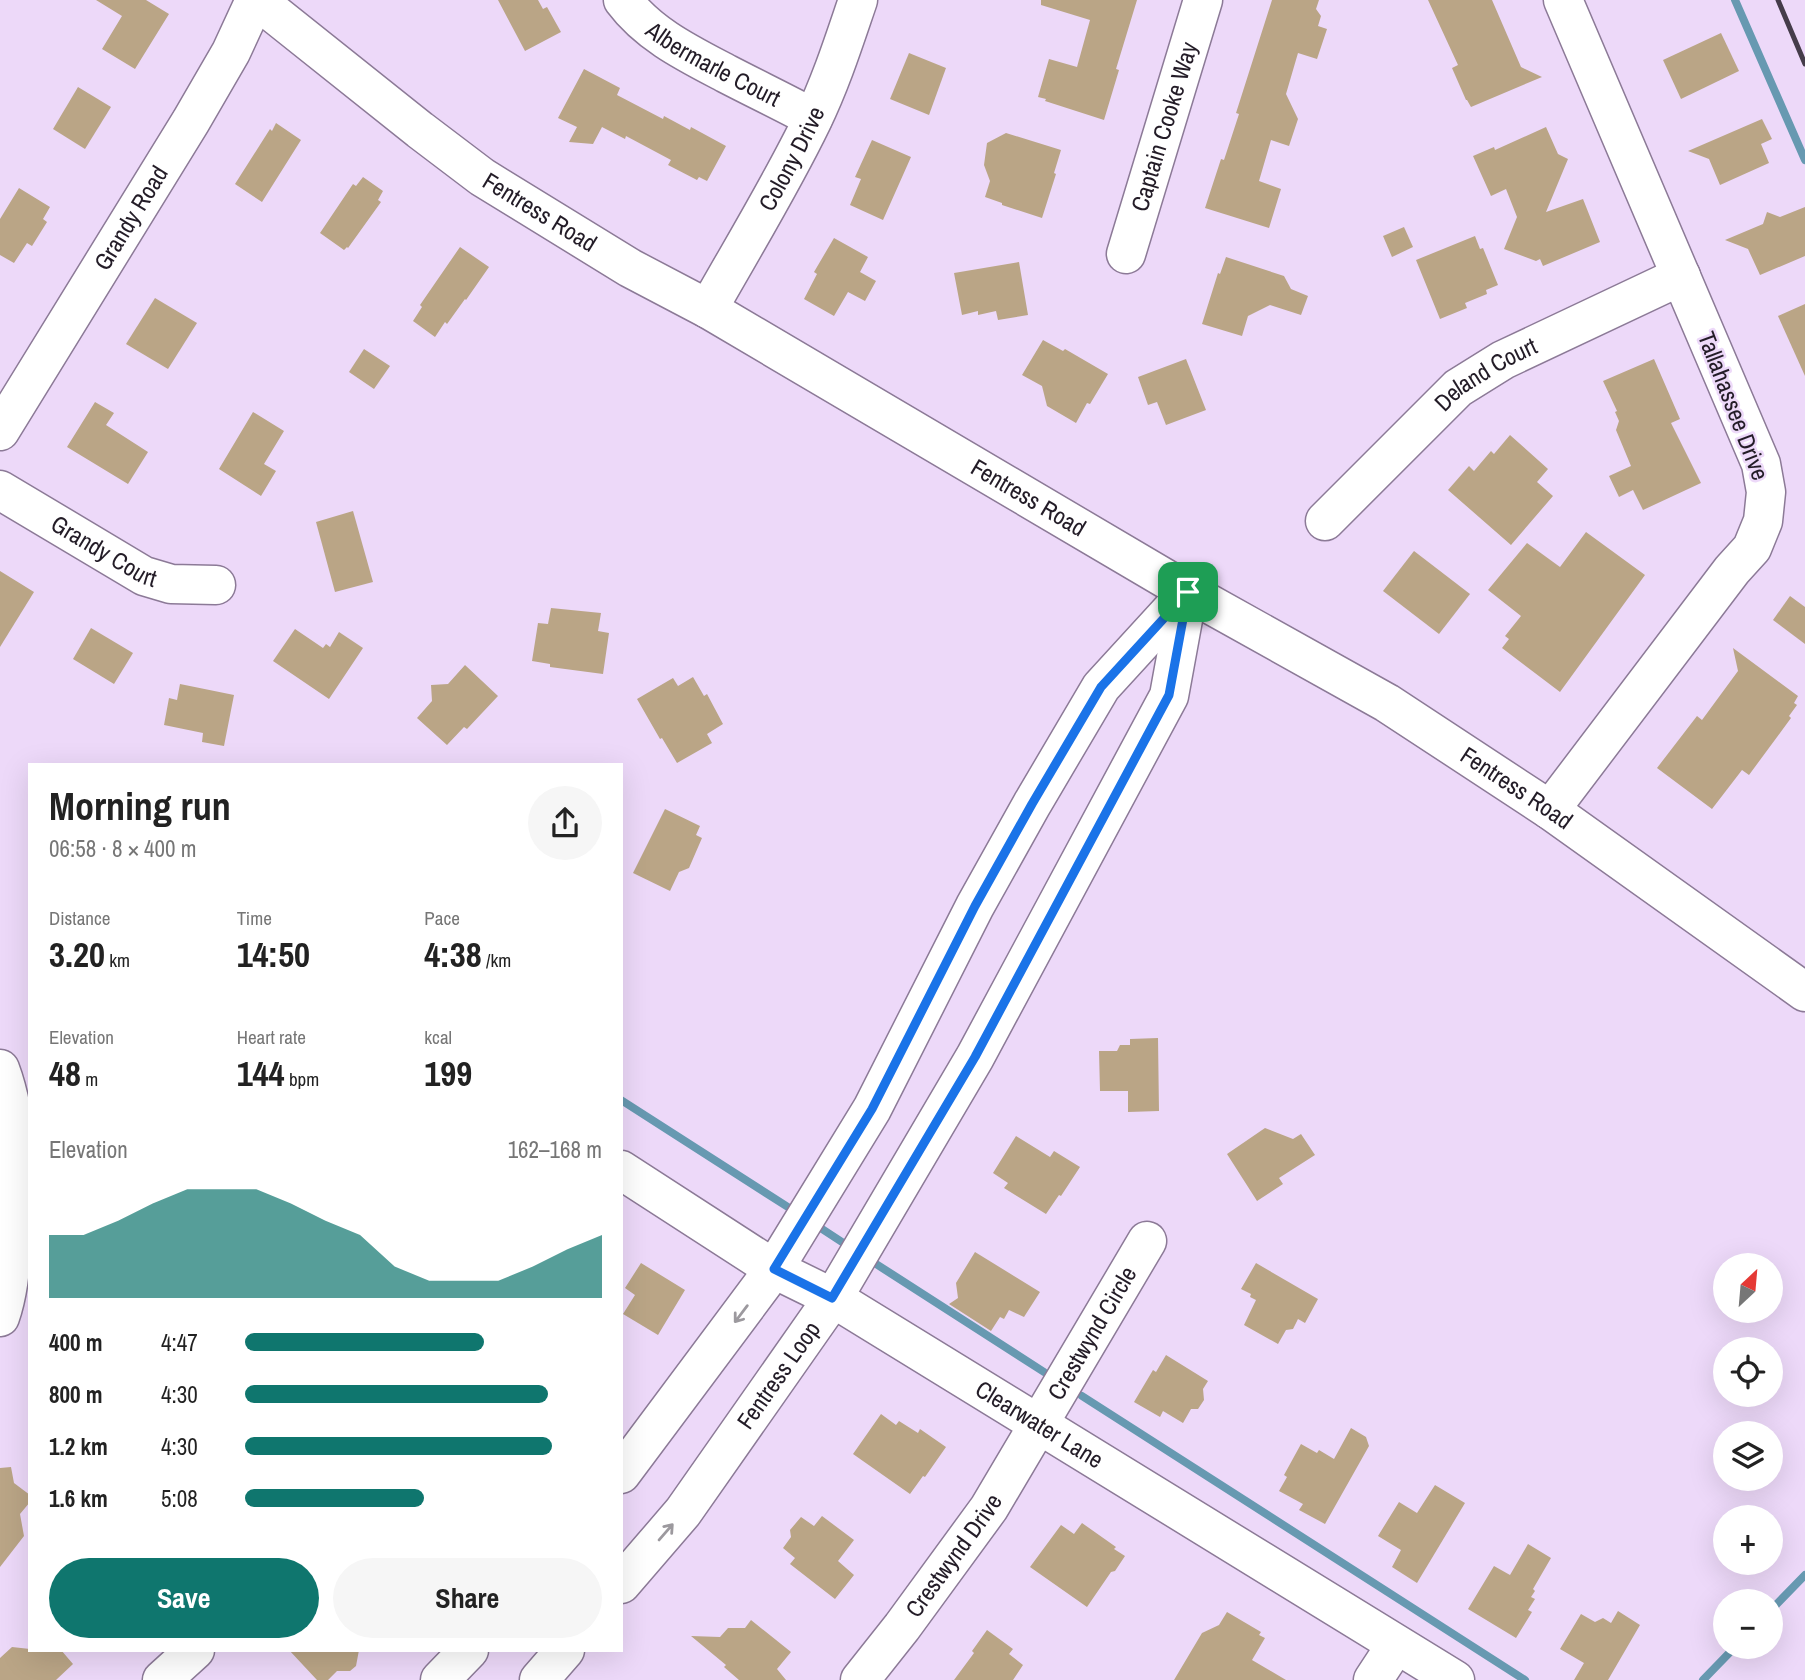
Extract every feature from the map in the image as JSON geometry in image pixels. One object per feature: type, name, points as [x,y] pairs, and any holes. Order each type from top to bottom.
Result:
[{"type":"street","name":"Fentress Road","points":[[256,0],[482,177],[630,268],[708,309],[1188,592],[1387,703],[1550,810],[1805,992]]},
{"type":"street","name":"Grandy Road","points":[[0,431],[191,121],[231,52],[256,0]]},
{"type":"street","name":"Albermarle Court","points":[[623,0],[634,15],[653,31],[696,58],[813,118]]},
{"type":"street","name":"Colony Drive","points":[[708,309],[813,118],[858,0]]},
{"type":"street","name":"Captain Cooke Way","points":[[1126,254],[1203,0]]},
{"type":"street","name":"Tallahassee Drive","points":[[1550,810],[1732,570],[1752,548],[1763,522],[1766,492],[1762,464],[1563,0]]},
{"type":"street","name":"Deland Court","points":[[1325,521],[1458,388],[1503,360],[1681,276]]},
{"type":"street","name":"Grandy Court","points":[[0,490],[144,576],[172,584],[216,585]]},
{"type":"street","points":[[623,1472],[774,1269],[872,1109],[975,906],[1101,687],[1188,592]]},
{"type":"street","name":"Fentress Loop","points":[[623,1582],[683,1511],[832,1298],[975,1057],[1169,695],[1188,592]]},
{"type":"street","points":[[0,1317],[7,1298],[17,1200],[12,1079]]},
{"type":"street","name":"Clearwater Lane","points":[[623,1171],[774,1269],[832,1298],[1455,1680]]},
{"type":"street","name":"Crestwynd Circle","points":[[1040,1424],[1147,1241]]},
{"type":"street","name":"Crestwynd Drive","points":[[860,1680],[989,1508],[1040,1424]]},
{"type":"street","points":[[1373,1680],[1396,1644]]},
{"type":"street","points":[[162,1680],[193,1652]]},
{"type":"street","points":[[440,1680],[467,1652]]},
{"type":"street","points":[[539,1680],[563,1652]]},
{"type":"building","points":[[96,0],[146,0],[169,14],[135,69],[102,49],[122,16]]},
{"type":"building","points":[[498,0],[538,0],[543,9],[547,7],[561,32],[525,51]]},
{"type":"building","points":[[1041,0],[1137,0],[1104,120],[1038,97],[1049,59],[1077,67],[1090,20],[1041,5]]},
{"type":"building","points":[[1272,0],[1319,0],[1316,9],[1321,16],[1318,26],[1327,29],[1317,59],[1298,53],[1286,94],[1298,119],[1289,146],[1271,140],[1259,181],[1281,189],[1269,228],[1205,208],[1239,114],[1236,113]]},
{"type":"building","points":[[1428,0],[1492,0],[1521,67],[1542,77],[1471,107],[1452,68],[1458,65]]},
{"type":"building","points":[[1721,33],[1739,71],[1681,99],[1663,60]]},
{"type":"building","points":[[909,53],[946,68],[929,115],[890,99]]},
{"type":"building","points":[[584,69],[620,88],[617,95],[663,119],[664,116],[690,130],[691,127],[726,146],[707,181],[699,177],[697,180],[668,165],[671,160],[626,136],[625,139],[602,127],[593,144],[569,142],[577,127],[558,118]]},
{"type":"building","points":[[78,87],[111,107],[85,149],[53,129]]},
{"type":"building","points":[[1762,119],[1772,139],[1761,144],[1769,163],[1720,185],[1709,159],[1688,151]]},
{"type":"building","points":[[276,123],[301,140],[262,202],[235,184]]},
{"type":"building","points":[[1546,127],[1558,154],[1568,159],[1546,212],[1583,199],[1600,242],[1543,266],[1540,259],[1536,261],[1504,249],[1517,217],[1506,189],[1491,196],[1473,156],[1494,147],[1495,150]]},
{"type":"building","points":[[1006,133],[1061,150],[1042,218],[985,197],[990,181],[984,165],[987,143]]},
{"type":"building","points":[[872,140],[911,157],[883,220],[850,205],[861,179],[855,177]]},
{"type":"building","points":[[363,177],[383,191],[378,200],[381,202],[344,250],[320,233],[353,184],[356,186]]},
{"type":"building","points":[[19,188],[50,207],[43,219],[47,222],[32,246],[27,243],[14,263],[0,255],[0,219]]},
{"type":"building","points":[[1805,207],[1805,256],[1760,275],[1748,249],[1725,240],[1763,224],[1767,212],[1780,217]]},
{"type":"building","points":[[1404,227],[1413,247],[1392,257],[1383,236]]},
{"type":"building","points":[[1475,236],[1480,249],[1483,248],[1498,285],[1486,290],[1487,294],[1465,303],[1467,308],[1440,319],[1416,260]]},
{"type":"building","points":[[834,238],[868,257],[860,272],[876,281],[865,301],[848,292],[834,316],[804,299],[817,274],[814,272]]},
{"type":"building","points":[[460,247],[489,267],[435,337],[413,321],[422,307],[420,305]]},
{"type":"building","points":[[1226,257],[1284,276],[1291,289],[1308,296],[1301,315],[1270,305],[1248,316],[1242,336],[1202,324],[1218,273],[1220,274]]},
{"type":"building","points":[[1019,262],[1028,315],[998,320],[996,311],[978,315],[978,311],[962,315],[954,273]]},
{"type":"building","points":[[155,298],[197,323],[168,369],[126,344]]},
{"type":"building","points":[[1805,304],[1805,376],[1778,316]]},
{"type":"building","points":[[1043,340],[1063,351],[1065,349],[1108,374],[1076,423],[1047,406],[1042,386],[1022,375]]},
{"type":"building","points":[[364,349],[390,366],[374,389],[349,372]]},
{"type":"building","points":[[1186,359],[1206,410],[1166,425],[1157,402],[1148,405],[1138,377]]},
{"type":"building","points":[[1654,359],[1680,419],[1671,423],[1701,483],[1643,510],[1633,490],[1619,497],[1609,476],[1631,466],[1616,430],[1619,421],[1615,412],[1617,411],[1603,381]]},
{"type":"building","points":[[95,402],[114,413],[106,425],[148,452],[128,484],[67,447]]},
{"type":"building","points":[[253,412],[284,431],[264,464],[276,471],[261,496],[219,469]]},
{"type":"building","points":[[1510,435],[1548,469],[1537,482],[1553,496],[1511,545],[1448,490],[1469,466],[1474,471],[1491,451],[1494,454]]},
{"type":"building","points":[[353,511],[373,582],[335,592],[316,522]]},
{"type":"building","points":[[1586,532],[1645,575],[1560,692],[1502,648],[1509,639],[1505,636],[1521,616],[1488,590],[1527,543],[1560,567]]},
{"type":"building","points":[[1414,551],[1470,594],[1439,634],[1383,591]]},
{"type":"building","points":[[0,571],[34,592],[0,647]]},
{"type":"building","points":[[1790,596],[1805,607],[1805,644],[1773,620]]},
{"type":"building","points":[[551,608],[601,613],[598,631],[609,633],[603,674],[550,667],[550,664],[532,661],[538,623],[548,624]]},
{"type":"building","points":[[91,628],[133,653],[114,684],[73,659]]},
{"type":"building","points":[[295,629],[323,648],[326,644],[330,647],[339,632],[363,648],[329,699],[273,661]]},
{"type":"building","points":[[1733,648],[1798,696],[1794,703],[1797,705],[1789,716],[1791,718],[1749,775],[1742,770],[1712,809],[1657,768],[1697,716],[1702,720],[1738,671]]},
{"type":"building","points":[[465,665],[498,696],[467,729],[464,727],[447,745],[417,718],[432,701],[431,685],[448,684]]},
{"type":"building","points":[[693,677],[704,696],[707,694],[723,724],[707,734],[712,743],[677,763],[637,699],[673,678],[678,686]]},
{"type":"building","points":[[180,684],[234,695],[224,746],[202,742],[203,733],[164,725],[169,698],[177,700]]},
{"type":"building","points":[[665,809],[700,826],[696,835],[702,838],[689,868],[679,872],[670,891],[633,873]]},
{"type":"building","points":[[1158,1038],[1159,1111],[1128,1112],[1128,1091],[1100,1091],[1099,1051],[1117,1051],[1120,1045],[1130,1045],[1130,1039]]},
{"type":"building","points":[[1265,1128],[1293,1139],[1301,1134],[1315,1155],[1279,1178],[1283,1184],[1257,1201],[1227,1154]]},
{"type":"building","points":[[1016,1136],[1050,1157],[1054,1151],[1080,1167],[1046,1214],[1004,1188],[1008,1183],[993,1173]]},
{"type":"building","points":[[975,1252],[1040,1292],[1024,1317],[1009,1310],[1004,1319],[1000,1317],[991,1331],[949,1304],[958,1298],[956,1283]]},
{"type":"building","points":[[641,1263],[685,1290],[658,1335],[623,1314],[635,1295],[625,1288]]},
{"type":"building","points":[[1256,1263],[1318,1299],[1305,1323],[1298,1319],[1293,1329],[1286,1330],[1278,1344],[1244,1325],[1256,1300],[1241,1289]]},
{"type":"building","points":[[1166,1355],[1208,1381],[1203,1389],[1204,1400],[1198,1409],[1191,1409],[1183,1423],[1163,1411],[1160,1417],[1134,1402],[1153,1370],[1156,1372]]},
{"type":"building","points":[[881,1414],[896,1425],[899,1421],[918,1433],[920,1429],[946,1447],[910,1494],[853,1454]]},
{"type":"building","points":[[1351,1428],[1366,1437],[1369,1446],[1325,1524],[1299,1510],[1303,1504],[1279,1491],[1287,1477],[1284,1475],[1301,1444],[1334,1459]]},
{"type":"building","points":[[11,1467],[14,1483],[28,1494],[28,1504],[20,1514],[24,1536],[0,1567],[0,1468]]},
{"type":"building","points":[[1435,1485],[1465,1503],[1417,1583],[1392,1567],[1401,1550],[1378,1536],[1399,1502],[1417,1513]]},
{"type":"building","points":[[822,1516],[854,1540],[838,1561],[854,1575],[835,1599],[790,1564],[795,1558],[783,1548],[791,1537],[790,1530],[801,1517],[814,1526]]},
{"type":"building","points":[[1082,1523],[1125,1556],[1087,1607],[1030,1567],[1061,1525],[1074,1534]]},
{"type":"building","points":[[1528,1544],[1551,1558],[1533,1589],[1535,1591],[1531,1597],[1535,1599],[1528,1610],[1532,1612],[1516,1638],[1468,1609],[1494,1566],[1510,1575]]},
{"type":"building","points":[[1618,1611],[1640,1625],[1608,1680],[1574,1680],[1584,1663],[1560,1649],[1581,1614],[1595,1622],[1603,1618],[1611,1623]]},
{"type":"building","points":[[1227,1612],[1261,1632],[1259,1635],[1265,1638],[1252,1660],[1286,1680],[1174,1680],[1202,1633],[1219,1625]]},
{"type":"building","points":[[751,1620],[791,1652],[777,1669],[786,1680],[739,1680],[724,1667],[726,1665],[691,1636],[720,1637],[728,1628],[745,1628]]},
{"type":"building","points":[[987,1630],[1013,1649],[1009,1654],[1023,1665],[1013,1680],[954,1680],[974,1653],[972,1651]]},
{"type":"building","points":[[12,1647],[28,1649],[28,1652],[63,1652],[73,1664],[56,1680],[0,1680],[0,1658]]},
{"type":"building","points":[[291,1652],[359,1652],[356,1666],[350,1671],[337,1671],[328,1680],[317,1680]]},
{"type":"waterway","points":[[1735,0],[1805,160]]},
{"type":"waterway","points":[[623,1101],[791,1209]]},
{"type":"waterway","points":[[819,1227],[845,1244]]},
{"type":"waterway","points":[[873,1262],[1044,1372]]},
{"type":"waterway","points":[[1082,1396],[1525,1680]]},
{"type":"waterway","points":[[1783,1598],[1805,1575]]},
{"type":"waterway","points":[[1703,1680],[1723,1659]]},
{"type":"railway","points":[[1778,0],[1805,64]]},
{"type":"route","points":[[1188,592],[1169,695],[975,1057],[832,1298],[774,1269],[872,1109],[975,906],[1101,687],[1188,592]]}]
